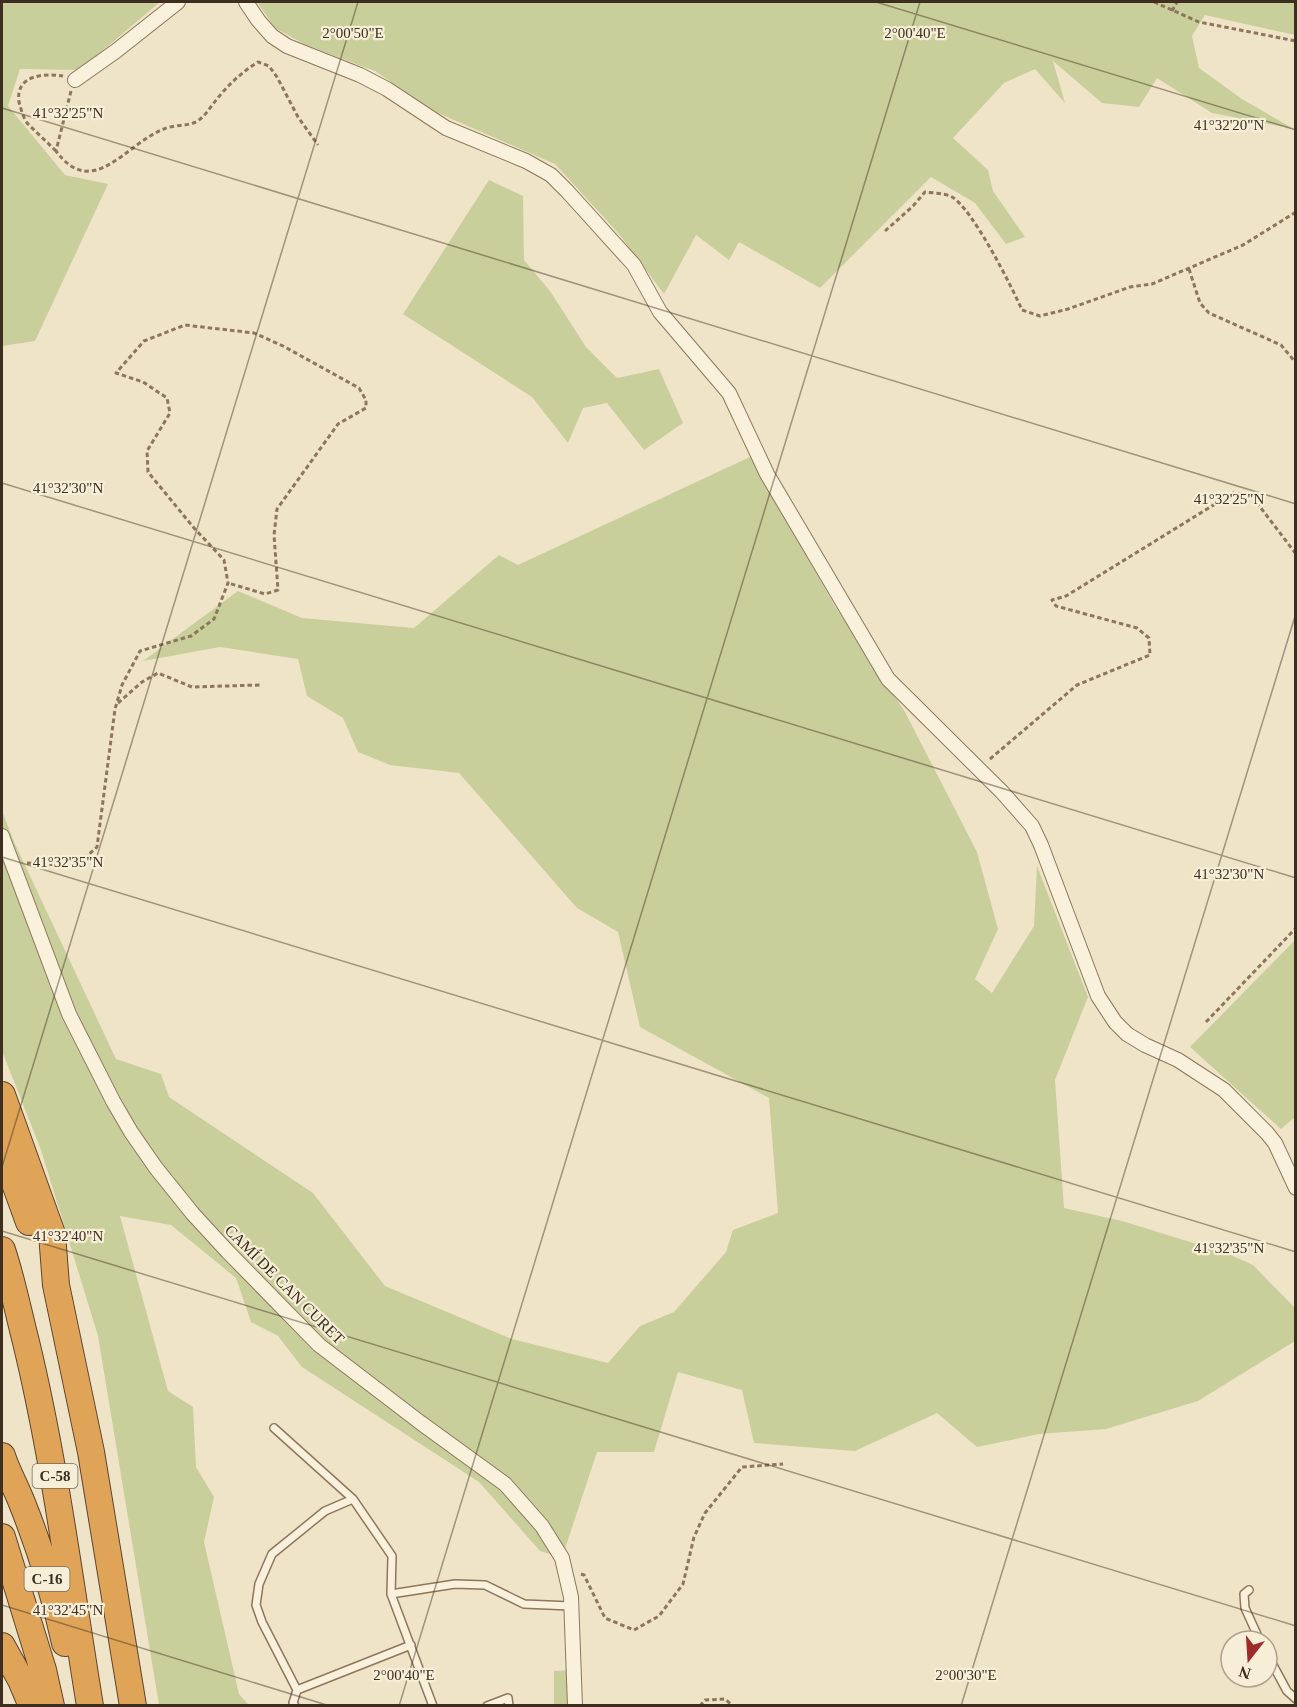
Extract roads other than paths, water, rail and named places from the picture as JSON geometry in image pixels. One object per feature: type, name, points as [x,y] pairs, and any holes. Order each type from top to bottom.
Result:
[{"type":"highway","points":[[2,1095],[52,1234],[56,1285],[92,1452],[133,1706]]},
{"type":"highway","points":[[2,1148],[35,1239],[56,1285]]},
{"type":"highway","name":"C-58","points":[[2,1250],[42,1409],[56,1481],[90,1706]]},
{"type":"highway","name":"C-16","points":[[2,1456],[23,1504],[55,1602],[79,1706]]},
{"type":"highway","points":[[2,1537],[43,1670],[51,1706]]},
{"type":"highway","points":[[2,1646],[32,1706]]},
{"type":"street","points":[[75,80],[178,2]]},
{"type":"street","points":[[246,2],[272,36],[286,46],[360,75],[387,89],[446,128],[526,161],[551,175],[634,265],[660,312],[729,393],[767,474],[888,679],[979,768],[1032,826],[1098,996],[1115,1022],[1127,1034],[1145,1046],[1178,1060],[1224,1090],[1267,1133],[1278,1149],[1296,1188]]},
{"type":"street","name":"CAMÍ DE CAN CURET","points":[[2,836],[69,1014],[113,1101],[156,1168],[221,1244],[319,1345],[505,1484],[542,1526],[562,1558],[565,1570],[571,1606],[575,1706]]},
{"type":"lane","points":[[274,1428],[352,1499],[392,1556],[391,1594],[433,1706]]},
{"type":"lane","points":[[294,1706],[297,1690],[262,1622],[256,1605],[259,1584],[272,1554],[325,1511],[352,1499]]},
{"type":"lane","points":[[391,1594],[455,1584],[485,1586],[524,1604],[571,1606]]},
{"type":"lane","points":[[1249,1590],[1244,1594],[1245,1608],[1255,1629]]},
{"type":"lane","points":[[297,1690],[411,1645]]},
{"type":"lane","points":[[1279,1676],[1287,1691],[1296,1699]]},
{"type":"lane","points":[[487,1706],[508,1698],[509,1706]]}]
